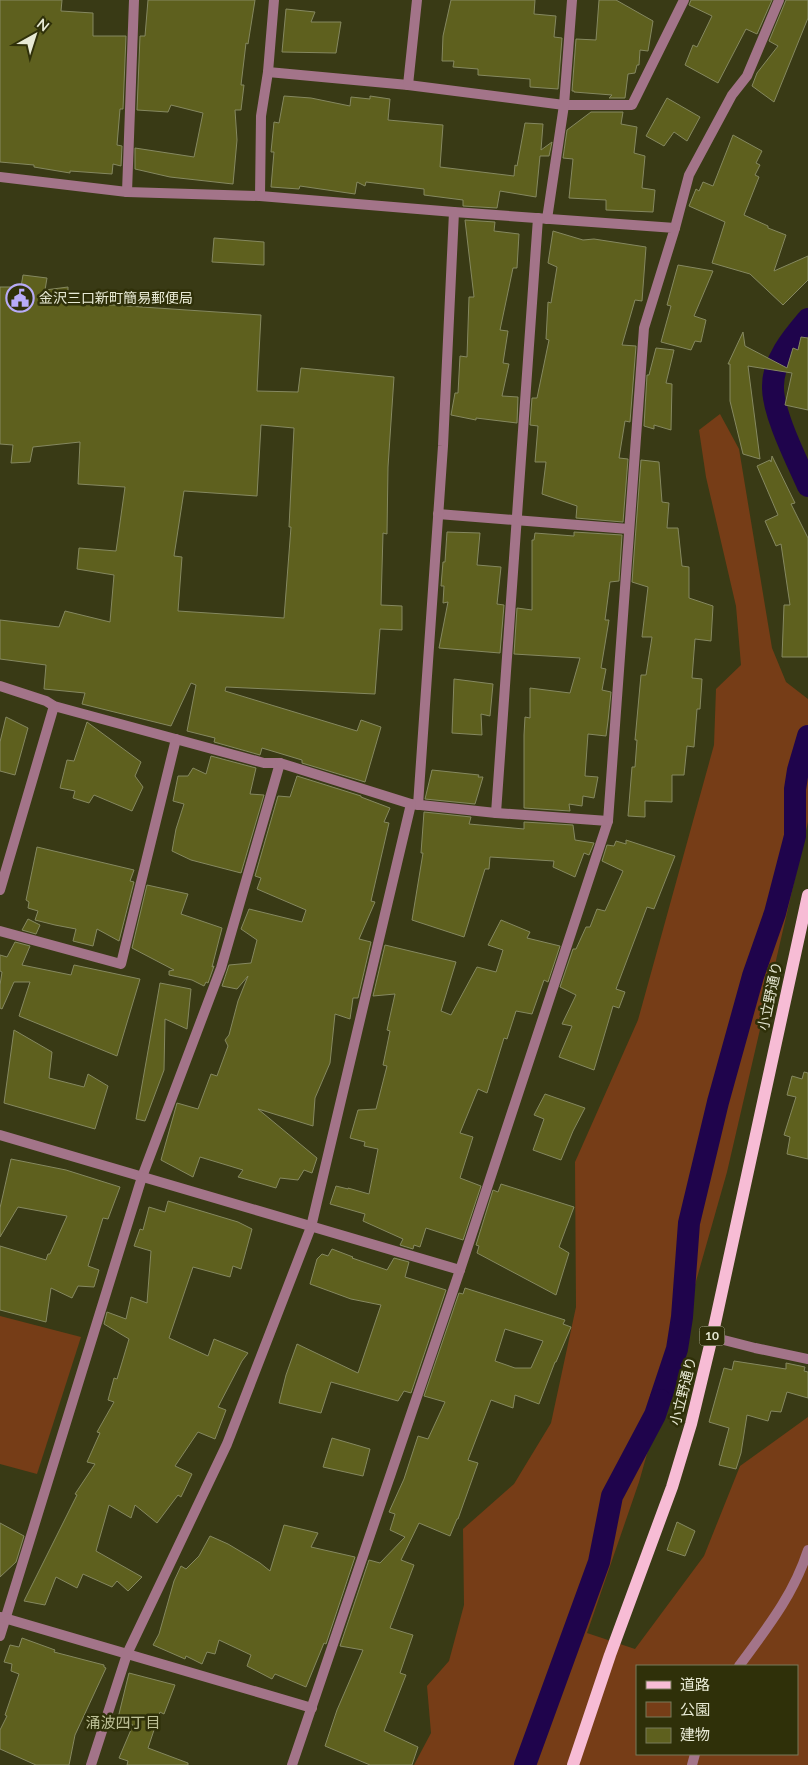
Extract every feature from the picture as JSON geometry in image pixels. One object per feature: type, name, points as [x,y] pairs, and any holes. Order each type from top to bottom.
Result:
[{"type":"main road","name":"小立野通り","points":[[573,1765],[610,1655],[672,1487],[691,1424],[712,1337],[808,895]]},
{"type":"street","points":[[127,192],[134,0]]},
{"type":"street","points":[[260,196],[261,116],[268,72],[274,0]]},
{"type":"street","points":[[408,85],[416,0]]},
{"type":"street","points":[[496,813],[516,521],[542,219],[564,105],[572,0]]},
{"type":"street","points":[[268,72],[408,85],[564,105],[632,105],[684,0]]},
{"type":"street","points":[[292,1765],[460,1270],[608,821],[644,328],[689,175],[732,94],[747,76],[779,0]]},
{"type":"street","points":[[0,177],[127,192],[260,196],[674,228]]},
{"type":"street","points":[[91,1765],[126,1654],[228,1444],[311,1227],[414,804],[443,446],[454,212]]},
{"type":"street","points":[[438,514],[629,529]]},
{"type":"street","points":[[0,686],[46,701],[54,706],[264,764],[280,763],[414,804],[496,813],[608,821]]},
{"type":"street","points":[[0,890],[54,706]]},
{"type":"street","points":[[0,931],[121,964],[176,739]]},
{"type":"street","points":[[0,1636],[3,1618],[142,1177],[220,968],[280,763]]},
{"type":"street","points":[[0,1136],[460,1270]]},
{"type":"street","points":[[712,1337],[808,1359]]},
{"type":"street","points":[[739,1665],[784,1604],[803,1566],[808,1550]]},
{"type":"street","points":[[3,1618],[312,1708]]},
{"type":"green space","points":[[720,414],[739,449],[772,648],[786,682],[808,699],[808,822],[727,1172],[639,1482],[587,1633],[635,1649],[704,1556],[740,1466],[808,1417],[808,1765],[414,1765],[431,1733],[427,1686],[449,1661],[464,1605],[463,1529],[514,1484],[551,1423],[576,1307],[575,1162],[638,1020],[714,745],[716,689],[741,665],[736,606],[706,477],[699,430]]},
{"type":"green space","points":[[0,1316],[81,1337],[37,1474],[0,1464]]},
{"type":"building","points":[[0,0],[62,0],[61,11],[93,13],[93,36],[126,36],[123,109],[120,109],[117,145],[122,146],[121,166],[113,164],[112,174],[70,171],[70,173],[34,167],[34,165],[0,162]]},
{"type":"building","points":[[148,0],[255,0],[248,44],[246,43],[241,85],[244,85],[241,110],[235,110],[237,140],[233,184],[170,177],[135,169],[135,148],[194,157],[203,113],[171,105],[168,112],[137,110],[140,36],[145,36]]},
{"type":"building","points":[[451,0],[535,0],[534,14],[556,16],[554,37],[562,38],[558,89],[530,87],[530,79],[478,75],[478,69],[453,67],[454,61],[442,61],[443,36]]},
{"type":"building","points":[[599,0],[616,0],[653,21],[648,51],[640,50],[639,65],[637,65],[635,73],[628,74],[625,98],[609,98],[612,95],[572,91],[576,39],[596,40]]},
{"type":"building","points":[[691,0],[772,0],[757,34],[746,29],[718,83],[685,65],[693,45],[697,47],[712,16],[689,5]]},
{"type":"building","points":[[786,0],[808,0],[808,18],[774,102],[752,86],[757,73],[778,46],[769,41]]},
{"type":"building","points":[[286,9],[315,12],[311,22],[341,22],[336,53],[282,52]]},
{"type":"building","points":[[284,96],[311,98],[350,106],[351,97],[370,99],[370,96],[390,99],[388,120],[443,125],[440,167],[514,176],[525,123],[543,124],[541,150],[552,142],[549,156],[540,156],[536,197],[500,191],[497,208],[463,206],[463,200],[424,195],[424,189],[366,182],[365,186],[357,182],[355,194],[300,186],[299,189],[271,187],[274,152],[271,152],[274,122],[279,123]]},
{"type":"building","points":[[667,98],[700,117],[687,141],[674,132],[664,146],[646,136]]},
{"type":"building","points":[[591,112],[623,112],[621,124],[637,127],[634,153],[645,156],[642,188],[655,190],[653,212],[606,210],[606,200],[569,198],[573,159],[563,158],[567,130]]},
{"type":"building","points":[[733,135],[762,151],[756,163],[760,165],[755,175],[759,177],[744,215],[786,235],[774,271],[808,256],[808,280],[783,305],[750,274],[712,263],[725,222],[689,206],[696,189],[699,191],[703,182],[713,186]]},
{"type":"building","points":[[465,220],[495,222],[494,231],[519,234],[517,268],[513,268],[500,330],[508,331],[503,363],[509,364],[502,396],[518,397],[517,423],[476,418],[476,420],[451,415],[455,393],[458,393],[460,356],[467,357],[469,297],[474,297]]},
{"type":"building","points":[[553,231],[583,240],[594,239],[646,247],[642,301],[635,300],[622,345],[636,346],[630,422],[625,421],[619,458],[628,459],[623,522],[576,518],[577,506],[542,494],[546,462],[535,462],[538,426],[530,425],[532,398],[537,398],[549,340],[546,339],[548,302],[551,303],[557,267],[548,263]]},
{"type":"building","points":[[214,238],[264,242],[264,265],[212,262]]},
{"type":"building","points":[[678,265],[713,271],[694,316],[706,320],[701,342],[695,341],[691,350],[661,342],[671,306],[667,305]]},
{"type":"building","points":[[23,275],[47,278],[45,290],[68,287],[68,302],[261,315],[257,391],[298,392],[301,368],[394,377],[388,467],[387,534],[383,533],[381,605],[402,606],[402,630],[380,629],[375,694],[226,687],[225,691],[357,731],[361,720],[381,727],[365,782],[302,763],[302,760],[262,748],[260,755],[214,742],[215,738],[187,731],[196,685],[191,683],[171,726],[82,704],[85,693],[44,689],[46,665],[0,659],[0,620],[59,627],[65,611],[110,622],[114,575],[77,569],[79,548],[116,551],[125,487],[78,484],[80,442],[33,447],[30,462],[11,463],[13,445],[0,444],[0,287],[21,287]],"holes":[[[261,425],[294,428],[289,527],[291,527],[284,618],[178,611],[182,557],[174,556],[184,491],[257,496]]]},
{"type":"building","points":[[743,332],[745,346],[787,368],[793,348],[798,350],[801,337],[808,338],[808,410],[785,405],[792,373],[748,366],[760,459],[743,454],[730,401],[730,364],[728,364]]},
{"type":"building","points":[[656,348],[674,350],[666,383],[672,384],[671,430],[654,425],[654,429],[644,426],[647,375],[649,375]]},
{"type":"building","points":[[772,456],[795,503],[791,504],[808,538],[808,657],[782,657],[784,605],[790,605],[781,544],[776,546],[765,521],[778,515],[757,466],[770,460],[771,462]]},
{"type":"building","points":[[641,460],[659,462],[662,502],[669,503],[667,528],[678,528],[682,566],[689,567],[689,598],[713,606],[711,641],[695,639],[692,678],[702,679],[700,709],[697,709],[694,747],[687,746],[684,775],[672,775],[672,802],[645,801],[645,817],[628,816],[632,767],[635,767],[637,740],[635,740],[641,675],[646,675],[652,637],[642,637],[648,587],[632,582]]},
{"type":"building","points":[[447,532],[480,533],[477,565],[501,567],[497,604],[504,605],[500,653],[439,648],[448,602],[443,603],[444,586],[441,586]]},
{"type":"building","points":[[574,532],[622,535],[619,581],[610,582],[605,620],[609,620],[601,668],[606,669],[602,690],[611,692],[606,736],[588,734],[585,776],[598,777],[594,798],[583,796],[582,806],[569,804],[570,811],[524,808],[524,735],[525,717],[530,718],[530,688],[570,693],[580,658],[514,654],[517,608],[532,610],[532,540],[534,540],[535,533],[574,536]]},
{"type":"building","points":[[454,679],[493,684],[490,716],[481,714],[482,735],[452,733]]},
{"type":"building","points":[[6,717],[28,728],[15,775],[0,771],[0,742]]},
{"type":"building","points":[[87,722],[141,762],[135,776],[143,787],[132,811],[94,795],[89,803],[73,798],[75,791],[60,788],[67,760],[74,761]]},
{"type":"building","points":[[211,756],[256,768],[250,794],[264,795],[241,873],[191,860],[172,851],[176,829],[184,804],[173,801],[178,776],[188,776],[193,768],[206,774]]},
{"type":"building","points":[[432,770],[483,777],[475,804],[425,799]]},
{"type":"building","points":[[297,776],[361,796],[390,808],[384,822],[389,823],[371,901],[375,902],[359,939],[371,942],[358,998],[353,998],[350,1019],[335,1014],[330,1063],[315,1098],[313,1126],[258,1109],[317,1158],[312,1173],[304,1170],[298,1180],[280,1178],[276,1188],[238,1177],[243,1170],[200,1157],[193,1177],[161,1160],[177,1103],[198,1109],[211,1074],[217,1076],[228,1046],[225,1040],[229,1035],[238,1001],[248,976],[237,989],[222,986],[229,965],[251,963],[257,940],[241,929],[249,909],[302,922],[306,910],[257,889],[261,878],[255,876],[278,796],[290,797]]},
{"type":"building","points":[[424,812],[471,817],[469,824],[524,829],[524,822],[573,825],[575,840],[594,843],[589,855],[584,853],[575,877],[553,867],[554,861],[490,857],[489,869],[485,869],[464,937],[412,920],[423,853],[421,853]]},
{"type":"building","points":[[626,840],[675,856],[654,909],[647,907],[616,989],[625,992],[619,1008],[613,1006],[594,1070],[559,1057],[572,1026],[562,1024],[576,995],[560,987],[573,949],[576,949],[586,927],[590,927],[597,909],[605,911],[623,871],[602,861],[607,845],[614,846],[616,841],[626,844]]},
{"type":"building","points":[[37,847],[134,870],[130,881],[134,882],[119,941],[97,929],[93,946],[73,941],[76,929],[35,920],[38,911],[28,908],[29,902],[26,900]]},
{"type":"building","points":[[147,885],[188,894],[181,914],[222,928],[212,967],[214,966],[208,983],[206,982],[204,986],[192,980],[169,975],[169,971],[174,970],[132,948]]},
{"type":"building","points":[[28,919],[40,925],[36,934],[22,930]]},
{"type":"building","points":[[501,920],[530,932],[527,938],[560,946],[548,982],[544,980],[532,1014],[516,1011],[507,1039],[504,1038],[487,1093],[478,1089],[460,1133],[473,1137],[460,1178],[481,1186],[463,1240],[426,1228],[420,1247],[414,1245],[413,1249],[400,1245],[403,1239],[363,1221],[365,1214],[330,1204],[336,1186],[369,1194],[378,1149],[364,1146],[365,1142],[350,1138],[358,1110],[376,1109],[387,1066],[383,1065],[390,1031],[387,1030],[395,994],[373,996],[385,945],[456,962],[441,1011],[451,1015],[477,967],[496,972],[503,950],[488,945]]},
{"type":"building","points":[[15,942],[30,946],[22,965],[71,975],[74,965],[140,979],[117,1056],[19,1016],[30,982],[14,982],[2,1009],[0,1008],[2,972],[0,971],[0,955],[7,957]]},
{"type":"building","points":[[160,983],[191,989],[187,1029],[165,1019],[164,1070],[145,1121],[136,1119]]},
{"type":"building","points":[[14,1030],[52,1052],[49,1078],[84,1087],[88,1074],[108,1086],[95,1129],[4,1103]]},
{"type":"building","points":[[804,1072],[808,1073],[808,1159],[787,1154],[790,1137],[784,1135],[796,1097],[787,1095],[792,1076],[802,1079]]},
{"type":"building","points":[[545,1094],[585,1108],[561,1160],[533,1150],[544,1119],[534,1115]]},
{"type":"building","points":[[11,1159],[66,1170],[120,1187],[108,1219],[103,1218],[88,1266],[99,1270],[94,1287],[78,1286],[72,1298],[51,1288],[46,1322],[0,1310],[0,1246],[46,1260],[67,1216],[18,1207],[0,1237],[0,1208]]},
{"type":"building","points":[[501,1184],[574,1207],[559,1247],[569,1253],[556,1295],[477,1253],[479,1246],[476,1245],[493,1190],[498,1192]]},
{"type":"building","points":[[168,1201],[238,1222],[252,1229],[241,1269],[233,1266],[230,1277],[193,1267],[169,1338],[208,1356],[214,1339],[248,1353],[218,1407],[226,1410],[215,1439],[198,1432],[175,1466],[192,1474],[181,1497],[178,1495],[157,1523],[135,1505],[131,1518],[109,1505],[96,1551],[142,1577],[128,1591],[117,1581],[112,1587],[83,1574],[77,1588],[56,1577],[45,1605],[24,1601],[77,1495],[75,1494],[95,1464],[87,1462],[100,1433],[97,1432],[114,1402],[108,1400],[114,1378],[117,1379],[129,1339],[104,1324],[107,1312],[126,1319],[131,1297],[147,1303],[151,1251],[134,1246],[140,1229],[143,1230],[149,1207],[165,1212]]},
{"type":"building","points":[[332,1249],[387,1270],[394,1258],[409,1262],[405,1277],[446,1290],[411,1393],[404,1391],[398,1401],[331,1382],[321,1413],[279,1403],[297,1344],[358,1373],[381,1305],[351,1299],[310,1284],[317,1259],[322,1254],[328,1256]]},
{"type":"building","points":[[465,1288],[565,1320],[563,1324],[571,1327],[539,1404],[515,1395],[513,1408],[491,1400],[468,1460],[478,1463],[450,1536],[419,1523],[401,1560],[414,1565],[390,1628],[413,1635],[400,1673],[406,1675],[384,1731],[418,1747],[412,1765],[370,1765],[325,1746],[337,1710],[363,1650],[340,1646],[369,1560],[380,1563],[405,1537],[390,1530],[395,1514],[389,1512],[404,1479],[418,1436],[428,1439],[445,1402],[424,1396],[459,1293],[463,1294]],"holes":[[[505,1329],[543,1341],[531,1368],[515,1368],[495,1361]]]},
{"type":"building","points":[[734,1361],[786,1369],[786,1363],[805,1367],[804,1371],[808,1372],[808,1398],[787,1392],[781,1412],[771,1411],[768,1421],[747,1415],[741,1453],[736,1469],[719,1465],[729,1428],[709,1422],[724,1368],[732,1370]]},
{"type":"building","points":[[332,1438],[370,1449],[363,1476],[323,1467]]},
{"type":"building","points":[[677,1522],[695,1531],[685,1556],[667,1550]]},
{"type":"building","points":[[0,1523],[24,1536],[16,1562],[0,1577]]},
{"type":"building","points":[[284,1525],[318,1533],[311,1547],[355,1557],[326,1644],[324,1643],[306,1687],[275,1674],[272,1679],[247,1666],[251,1655],[219,1640],[215,1654],[207,1652],[202,1664],[186,1656],[185,1659],[153,1645],[159,1634],[174,1581],[181,1566],[186,1569],[199,1556],[210,1536],[228,1544],[270,1571]]},
{"type":"building","points":[[22,1638],[55,1650],[54,1652],[104,1665],[106,1668],[75,1735],[69,1765],[36,1765],[0,1749],[0,1730],[7,1716],[5,1715],[19,1674],[11,1671],[12,1664],[4,1662],[10,1645],[19,1647]]},
{"type":"building","points":[[129,1673],[175,1685],[164,1714],[160,1712],[148,1748],[188,1763],[188,1765],[127,1765],[128,1761],[119,1758],[133,1725],[118,1718]]},
{"type":"waterway","points":[[808,319],[784,350],[776,367],[773,386],[776,409],[808,486]]},
{"type":"waterway","points":[[661,1397],[677,1349],[682,1317],[689,1223],[718,1102],[753,976],[775,913],[795,836],[795,789],[798,770],[808,736]]},
{"type":"waterway","points":[[525,1765],[599,1562],[612,1496],[655,1415],[660,1400]]},
{"type":"place","name":"金沢三口新町簡易郵便局","points":[[20,298]]},
{"type":"district","name":"涌波四丁目","points":[[123,1723]]}]
